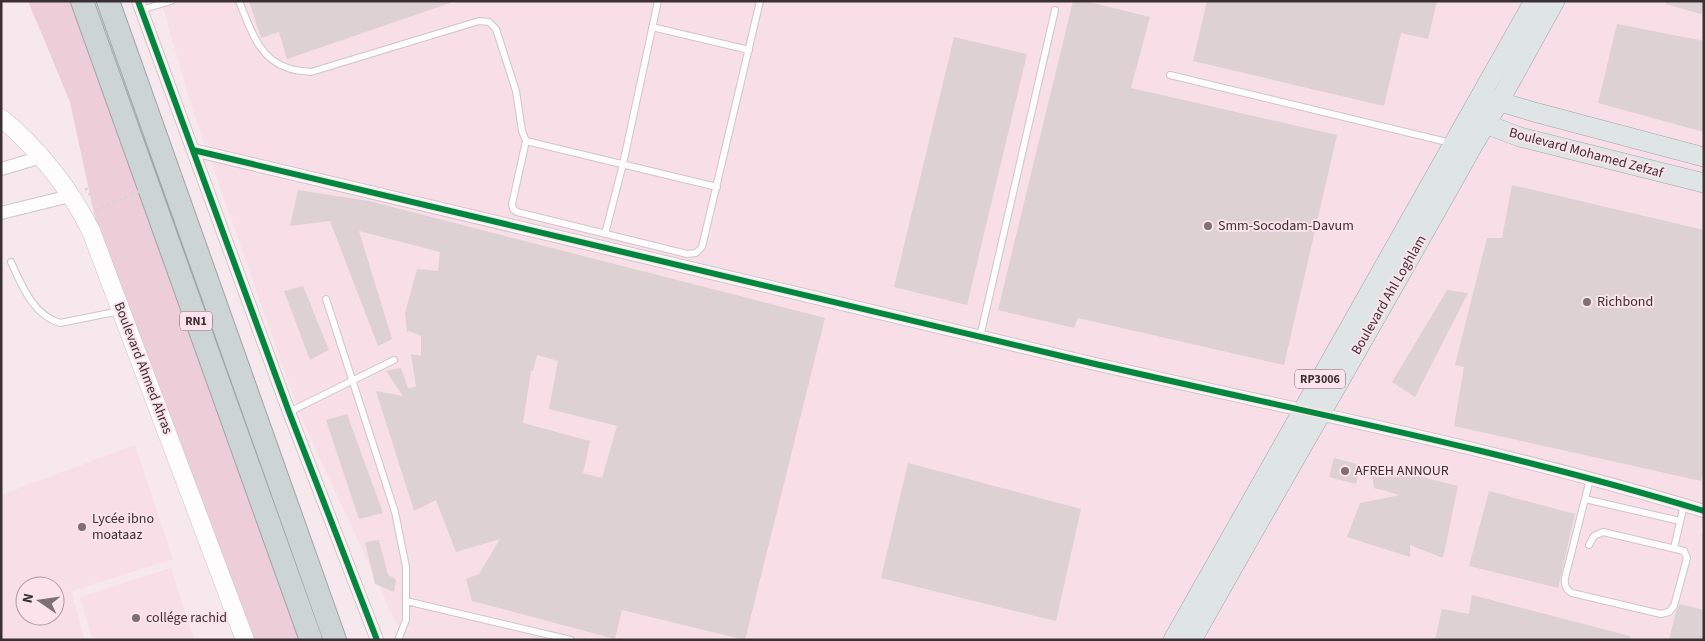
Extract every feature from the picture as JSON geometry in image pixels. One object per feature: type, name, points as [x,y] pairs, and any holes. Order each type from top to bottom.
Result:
[{"type":"highway","name":"RN1","points":[[82,1],[311,640]]},
{"type":"highway","name":"RN1","points":[[108,1],[334,640]]},
{"type":"main road","name":"Boulevard Ahl Loghlam","points":[[1173,640],[1255,511],[1322,414],[1477,121],[1482,96],[1534,1]]},
{"type":"main road","name":"Boulevard Ahl Loghlam","points":[[1192,640],[1302,410],[1454,144],[1499,102],[1555,1]]},
{"type":"main road","name":"Boulevard Mohamed Zefzaf","points":[[1482,96],[1704,157]]},
{"type":"main road","name":"Boulevard Mohamed Zefzaf","points":[[1477,121],[1520,137],[1704,183]]},
{"type":"street","points":[[140,6],[290,412],[377,640]]},
{"type":"street","name":"Boulevard Ahmed Ahras","points":[[8,127],[42,157],[70,196],[91,231],[245,640]]},
{"type":"street","points":[[193,150],[980,337],[1322,414],[1590,479],[1704,511]]},
{"type":"street","points":[[1,169],[42,157]]},
{"type":"street","points":[[1,213],[70,196]]},
{"type":"lane","points":[[140,6],[171,1]]},
{"type":"lane","points":[[239,1],[258,45],[270,60],[288,68],[311,72],[479,21],[489,22],[496,29],[516,91],[522,131],[526,141],[512,204],[513,209],[517,212],[687,254],[696,253],[702,247],[760,1]]},
{"type":"lane","points":[[606,234],[658,1]]},
{"type":"lane","points":[[980,337],[1055,10]]},
{"type":"lane","points":[[652,27],[749,50]]},
{"type":"lane","points":[[1170,75],[1454,144]]},
{"type":"lane","points":[[526,141],[717,187]]},
{"type":"lane","points":[[11,262],[25,292],[44,316],[52,321],[60,323],[121,310]]},
{"type":"lane","points":[[326,299],[395,512],[406,567],[406,620],[398,640]]},
{"type":"lane","points":[[290,412],[394,360]]},
{"type":"lane","points":[[1589,545],[1596,534],[1603,532],[1684,551],[1687,558],[1674,606],[1665,614],[1569,592],[1564,583],[1590,479]]},
{"type":"lane","points":[[1585,498],[1680,521]]},
{"type":"lane","points":[[1674,548],[1684,505]]},
{"type":"lane","points":[[406,601],[571,640]]},
{"type":"path","points":[[100,210],[107,205],[182,173]]},
{"type":"shaded area","points":[[28,1],[82,1],[311,640],[245,640],[103,255],[70,102]]},
{"type":"shaded area","points":[[161,1],[1704,1],[1704,516],[1700,533],[1704,534],[1704,640],[404,640],[300,415],[191,105]]},
{"type":"shaded area","name":"Lycée ibno moataaz","points":[[135,445],[173,559],[71,591],[85,640],[1,640],[1,495]]},
{"type":"shaded area","name":"collége rachid","points":[[171,568],[194,640],[92,640],[80,597]]},
{"type":"building","points":[[249,1],[450,1],[450,3],[287,59],[279,32],[261,38]]},
{"type":"building","name":"Smm-Socodam-Davum","points":[[1073,1],[1085,1],[1150,17],[1131,88],[1337,135],[1284,365],[1078,318],[1074,328],[998,310]]},
{"type":"building","points":[[1207,1],[1437,1],[1428,39],[1401,33],[1384,106],[1193,61]]},
{"type":"building","points":[[1666,1],[1704,1],[1704,15],[1666,4]]},
{"type":"building","points":[[1617,24],[1704,41],[1704,132],[1598,103]]},
{"type":"building","points":[[954,37],[1027,54],[967,305],[894,287]]},
{"type":"building","name":"Richbond","points":[[1512,185],[1704,230],[1704,470],[1701,481],[1454,426],[1464,367],[1455,365],[1487,238],[1502,238]]},
{"type":"building","points":[[298,190],[369,201],[825,318],[745,640],[622,610],[615,639],[472,601],[466,579],[479,574],[500,539],[456,552],[436,500],[414,511],[376,391],[403,396],[386,371],[401,368],[408,388],[416,387],[411,354],[421,356],[421,336],[409,331],[407,332],[405,313],[417,269],[438,271],[440,252],[359,231],[392,339],[378,346],[330,221],[290,226]],"holes":[[[537,355],[558,361],[549,409],[617,426],[602,478],[583,473],[590,441],[523,423],[531,371],[533,371]]]},
{"type":"building","points":[[303,286],[329,350],[310,360],[284,291]]},
{"type":"building","points":[[1447,290],[1468,293],[1415,397],[1392,382]]},
{"type":"building","points":[[347,414],[383,513],[359,519],[326,420]]},
{"type":"building","points":[[1334,458],[1361,465],[1356,484],[1329,477]]},
{"type":"building","points":[[908,463],[1081,509],[1056,621],[881,578]]},
{"type":"building","points":[[1379,466],[1458,486],[1443,558],[1410,545],[1410,557],[1347,537],[1360,503],[1400,495],[1374,488],[1371,467],[1378,469]]},
{"type":"building","points":[[1489,491],[1575,514],[1558,588],[1469,566]]},
{"type":"building","points":[[379,540],[388,575],[396,579],[394,592],[375,584],[365,542]]},
{"type":"building","points":[[1472,595],[1630,636],[1630,640],[1435,640],[1442,609],[1469,614]]},
{"type":"building","points":[[1680,604],[1704,610],[1704,640],[1669,640],[1676,611]]},
{"type":"cycle path","points":[[138,1],[289,412],[377,640]]},
{"type":"cycle path","points":[[193,150],[964,334],[1469,448],[1626,488],[1704,511]]},
{"type":"place","name":"Smm-Socodam-Davum","points":[[1208,226]]},
{"type":"place","name":"Richbond","points":[[1587,302]]},
{"type":"place","name":"AFREH ANNOUR","points":[[1345,471]]},
{"type":"place","name":"Lycée ibno moataaz","points":[[82,527]]},
{"type":"place","name":"collége rachid","points":[[136,618]]}]
